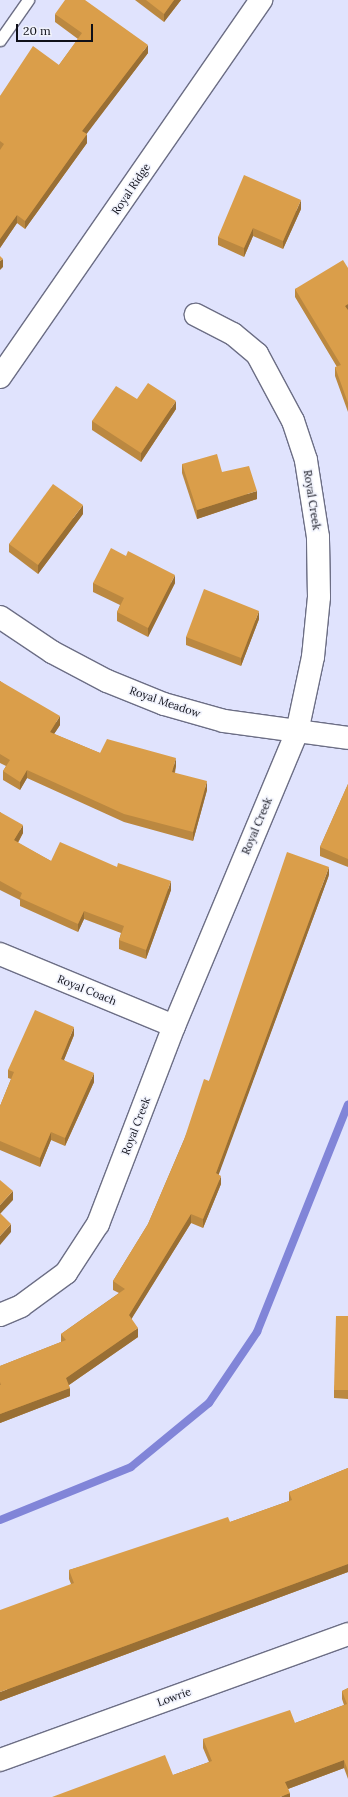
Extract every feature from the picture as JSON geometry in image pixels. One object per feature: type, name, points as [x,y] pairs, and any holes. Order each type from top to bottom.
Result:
[{"type":"street","name":"Royal Ridge","points":[[0,377],[261,0]]},
{"type":"street","name":"Royal Creek","points":[[0,1315],[45,1290],[66,1273],[85,1249],[98,1224],[174,1026],[297,732],[313,658],[319,597],[318,537],[306,460],[293,421],[257,354],[233,334],[196,315]]},
{"type":"street","name":"Royal Meadow","points":[[0,617],[52,652],[107,681],[164,704],[224,721],[348,738]]},
{"type":"street","name":"Royal Coach","points":[[0,954],[174,1026]]},
{"type":"street","name":"Lowrie","points":[[0,1760],[348,1634]]},
{"type":"lane","points":[[0,40],[28,0]]},
{"type":"building","points":[[65,0],[85,0],[148,45],[82,131],[87,134],[25,221],[17,215],[0,239],[0,150],[4,144],[0,141],[0,96],[33,46],[59,65],[82,33],[55,14]]},
{"type":"building","points":[[146,0],[174,0],[164,14]]},
{"type":"building","points":[[244,175],[301,200],[283,241],[253,228],[244,248],[218,237]]},
{"type":"building","points":[[343,260],[348,268],[348,304],[345,306],[348,310],[348,403],[335,367],[341,365],[295,289]]},
{"type":"building","points":[[148,383],[176,401],[141,453],[92,421],[116,386],[137,399]]},
{"type":"building","points":[[217,454],[222,472],[249,466],[257,491],[197,510],[182,464]]},
{"type":"building","points":[[53,484],[83,505],[38,565],[9,544]]},
{"type":"building","points":[[111,548],[126,556],[128,551],[175,575],[148,628],[117,612],[124,598],[93,583]]},
{"type":"building","points":[[204,589],[259,611],[241,658],[186,637]]},
{"type":"building","points":[[0,681],[60,716],[50,732],[100,753],[107,739],[176,758],[172,772],[207,781],[193,832],[124,814],[27,770],[20,782],[3,771],[10,760],[0,754]]},
{"type":"building","points":[[348,784],[348,859],[320,847]]},
{"type":"building","points":[[0,812],[23,825],[14,840],[51,861],[60,842],[117,867],[118,863],[171,881],[146,950],[119,940],[124,926],[84,911],[78,924],[20,898],[22,893],[0,881]]},
{"type":"building","points":[[287,852],[329,867],[216,1173],[221,1176],[203,1219],[191,1214],[129,1315],[138,1328],[66,1378],[70,1388],[0,1414],[0,1366],[66,1340],[61,1334],[125,1289],[113,1281],[148,1224],[184,1140],[204,1079],[209,1081]]},
{"type":"building","points":[[35,1010],[74,1027],[61,1059],[94,1073],[65,1138],[51,1132],[40,1158],[0,1141],[0,1106],[14,1072],[8,1070]]},
{"type":"building","points":[[0,1180],[13,1191],[0,1205]]},
{"type":"building","points":[[0,1213],[11,1224],[0,1236]]},
{"type":"building","points":[[336,1316],[348,1316],[348,1390],[334,1390]]},
{"type":"building","points":[[348,1468],[348,1564],[0,1692],[0,1610],[74,1583],[69,1570],[228,1517],[230,1522],[292,1500],[289,1492]]},
{"type":"building","points":[[348,1688],[348,1771],[344,1760],[285,1782],[290,1793],[280,1797],[52,1797],[165,1755],[173,1775],[212,1761],[203,1739],[290,1710],[295,1723],[347,1704],[342,1691]]},
{"type":"waterway","points":[[0,1520],[131,1467],[209,1403],[257,1332],[348,1105]]}]
